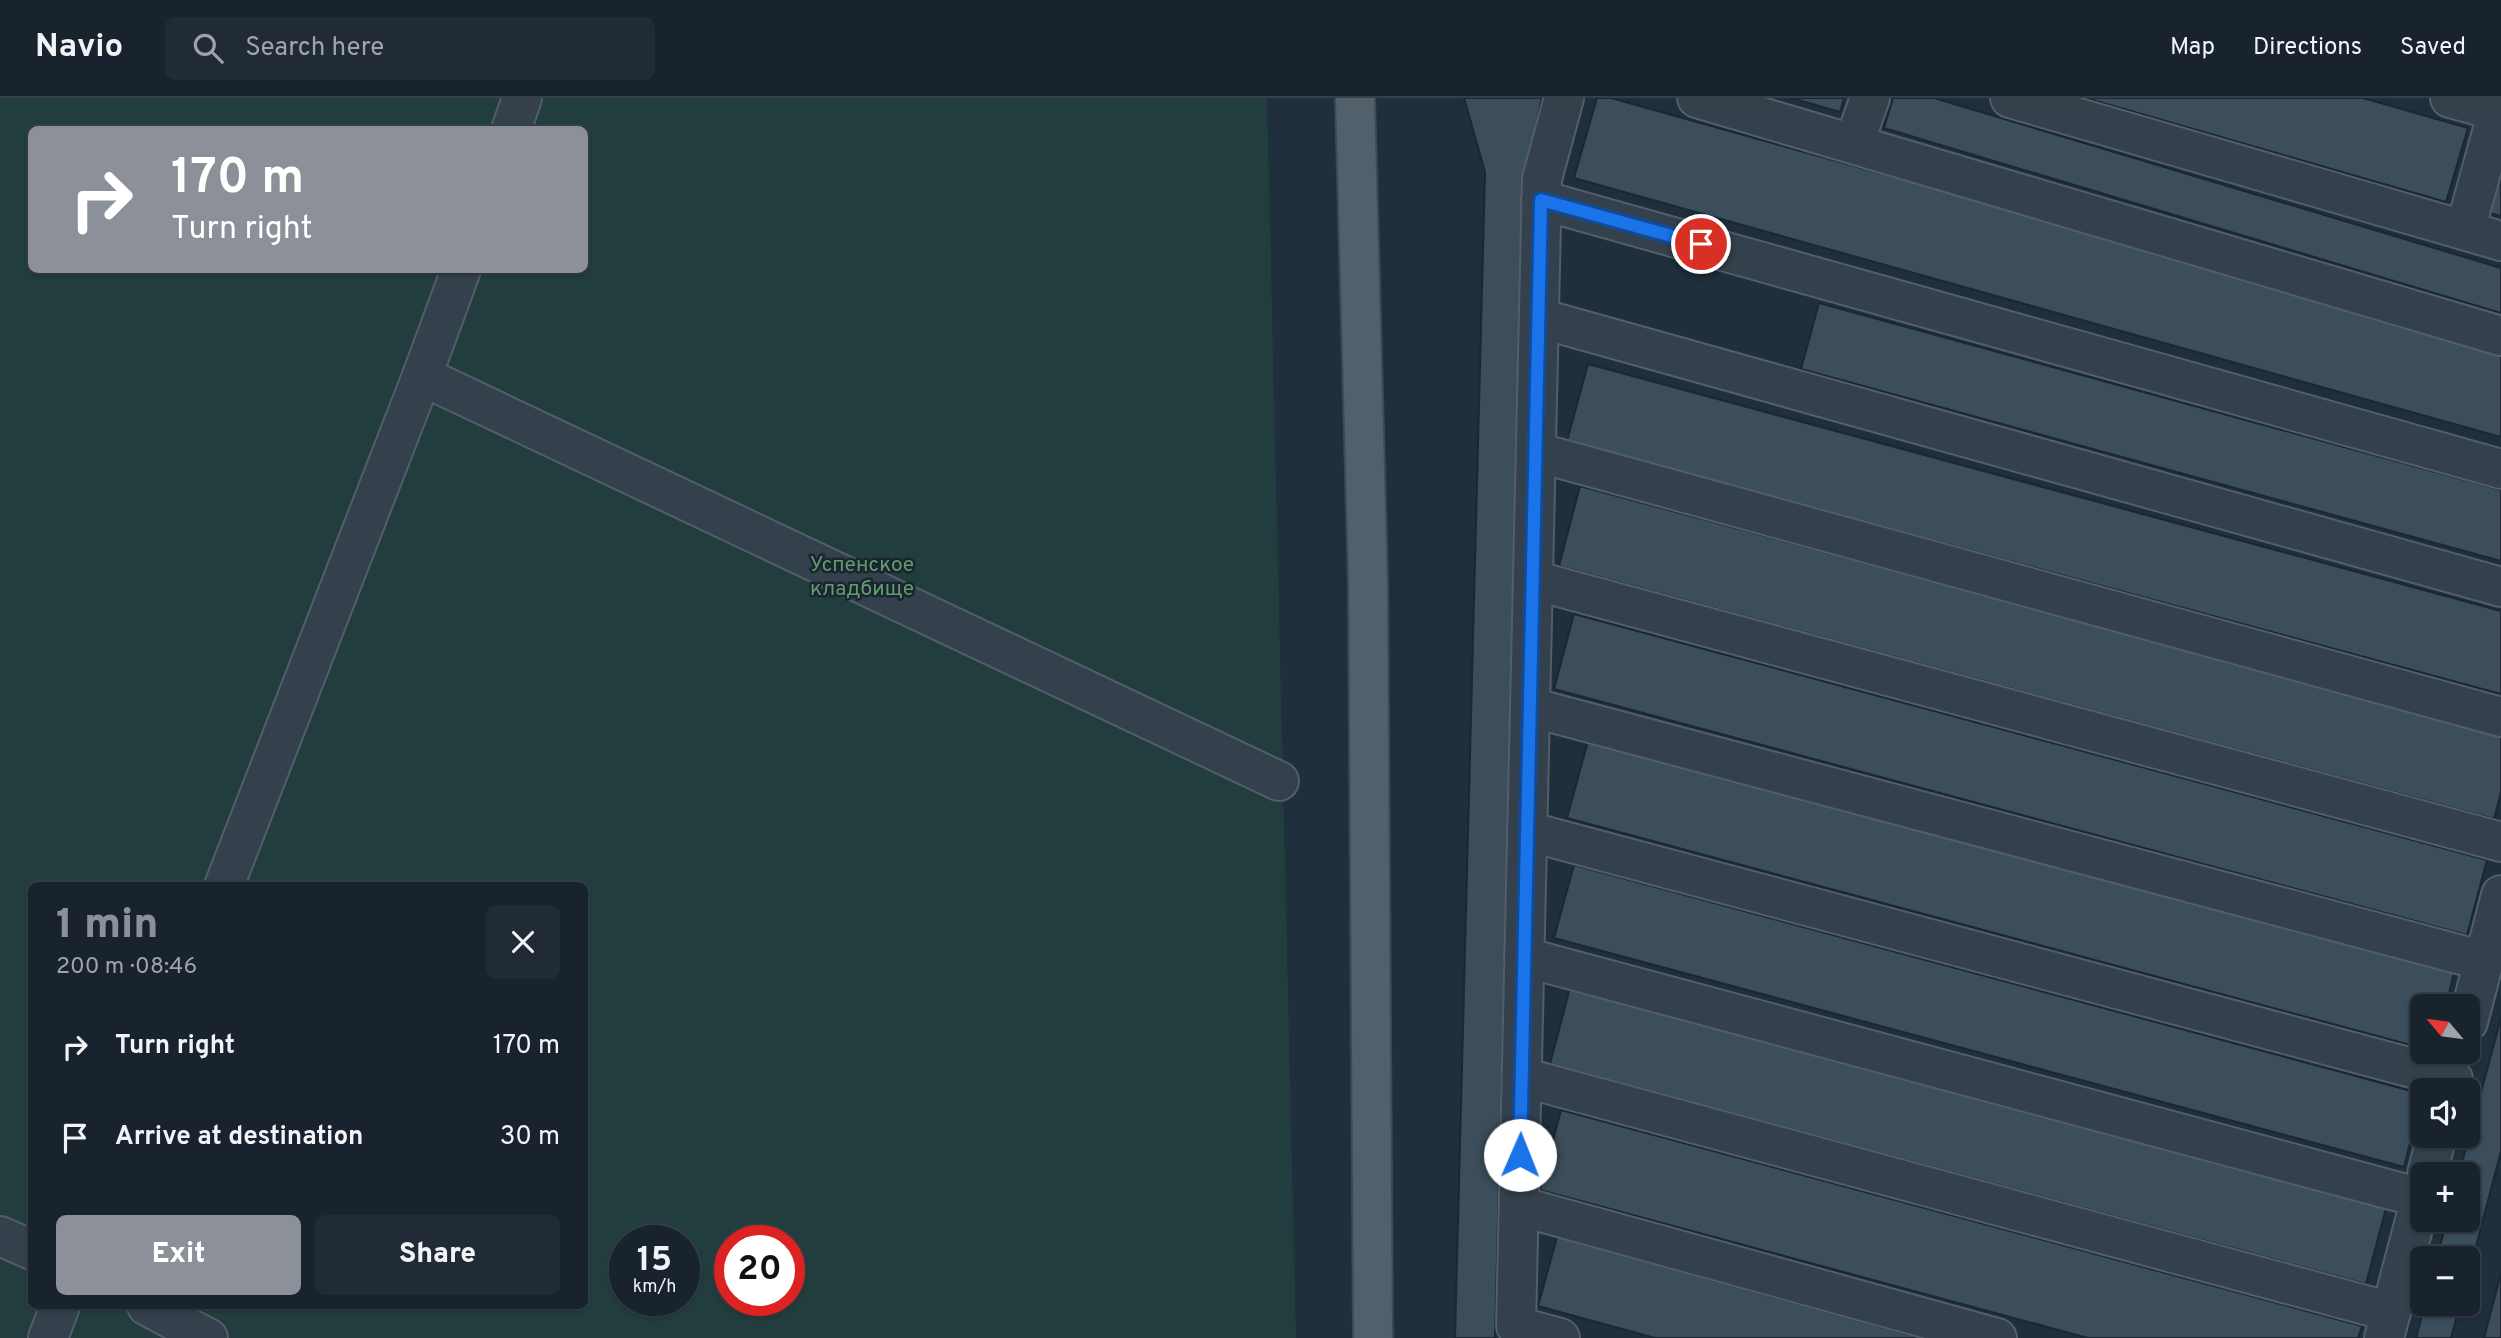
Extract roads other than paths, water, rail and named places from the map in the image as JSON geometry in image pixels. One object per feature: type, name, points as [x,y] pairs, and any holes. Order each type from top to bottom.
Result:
[{"type":"main road","points":[[1355,98],[1368,582],[1373,1338]]},
{"type":"lane","points":[[512,126],[522,98]]},
{"type":"lane","points":[[1560,1338],[1515,1332],[1541,200],[1542,179],[1564,98]]},
{"type":"lane","points":[[1697,98],[2501,336]]},
{"type":"lane","points":[[1854,143],[1870,98]]},
{"type":"lane","points":[[2010,98],[2501,241]]},
{"type":"lane","points":[[2450,98],[2499,106],[2465,230]]},
{"type":"lane","points":[[1541,200],[2501,468]]},
{"type":"lane","points":[[226,882],[460,273]]},
{"type":"lane","points":[[1539,318],[2501,587]]},
{"type":"lane","points":[[422,376],[1279,781]]},
{"type":"lane","points":[[1536,452],[2501,717]]},
{"type":"lane","points":[[1533,580],[2501,842]]},
{"type":"lane","points":[[1530,707],[2484,961]]},
{"type":"lane","points":[[1527,831],[2454,1074]]},
{"type":"lane","points":[[2475,994],[2501,895]]},
{"type":"lane","points":[[1524,957],[2410,1186]]},
{"type":"lane","points":[[1522,1077],[2387,1325],[2412,1232]]},
{"type":"lane","points":[[1519,1206],[1997,1338]]},
{"type":"lane","points":[[0,1236],[28,1248]]},
{"type":"lane","points":[[48,1338],[59,1309]]},
{"type":"lane","points":[[153,1309],[208,1338]]},
{"type":"park label","name":"Успенское кладбище","points":[[862,577]]}]
